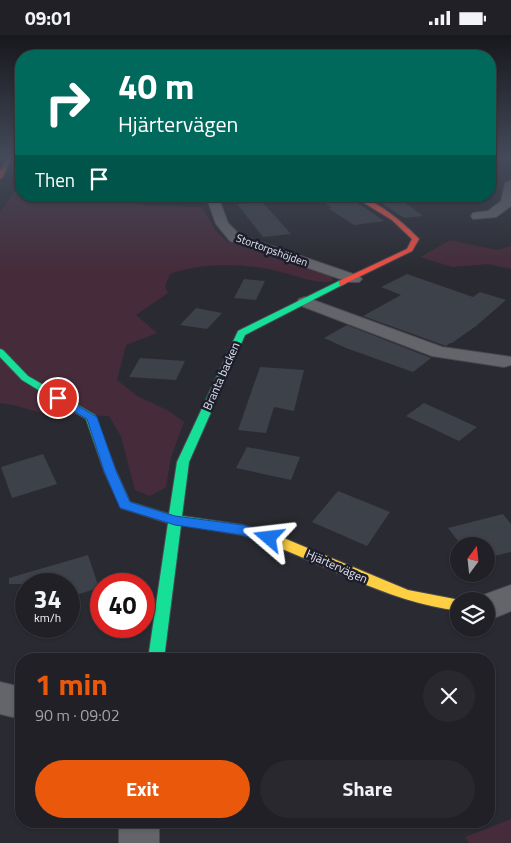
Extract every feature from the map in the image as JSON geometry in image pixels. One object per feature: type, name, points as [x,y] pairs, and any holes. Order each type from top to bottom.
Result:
[{"type":"main road","name":"Branta backen","points":[[157,653],[183,462],[240,333],[410,250],[416,239],[394,219],[366,202]]},
{"type":"main road","name":"Hjärtervägen","points":[[0,352],[25,378],[92,417],[110,471],[124,505],[175,520],[243,530],[283,542],[378,585],[439,603],[450,604]]},
{"type":"street","points":[[477,216],[492,214],[507,203],[508,196]]},
{"type":"street","name":"Stortorpshöjden","points":[[214,202],[222,224],[235,239],[354,279]]},
{"type":"street","points":[[305,302],[439,352],[504,361]]},
{"type":"street","points":[[495,605],[511,597]]},
{"type":"street","points":[[0,698],[15,702]]},
{"type":"street","points":[[138,843],[139,828]]},
{"type":"shaded area","points":[[12,196],[15,196],[15,202],[140,202],[145,206],[202,207],[215,230],[228,242],[330,275],[334,281],[312,281],[264,268],[237,265],[196,267],[170,274],[165,286],[168,293],[136,315],[157,333],[126,345],[117,380],[137,396],[167,410],[184,422],[171,457],[166,487],[150,496],[135,490],[121,436],[109,416],[45,414],[0,403],[0,212]]},
{"type":"shaded area","points":[[450,240],[497,250],[511,246],[511,269],[488,264],[452,267],[420,257]]},
{"type":"shaded area","points":[[511,819],[511,843],[469,843],[465,837],[488,828],[495,828],[495,825]]},
{"type":"building","points":[[262,202],[291,234],[263,237],[237,204]]},
{"type":"building","points":[[324,202],[356,202],[384,221],[354,225],[328,208],[332,208]]},
{"type":"building","points":[[380,202],[404,202],[423,216],[404,218]]},
{"type":"building","points":[[407,274],[473,297],[480,292],[506,300],[476,326],[446,346],[363,316],[401,295],[381,287]]},
{"type":"building","points":[[244,279],[265,281],[256,300],[234,298]]},
{"type":"building","points":[[196,308],[222,313],[207,329],[180,325]]},
{"type":"building","points":[[347,325],[431,358],[413,372],[324,338]]},
{"type":"building","points":[[140,358],[185,361],[176,380],[129,377]]},
{"type":"building","points":[[260,367],[304,370],[294,411],[274,407],[266,433],[238,430]]},
{"type":"building","points":[[424,403],[477,427],[459,441],[406,416]]},
{"type":"building","points":[[247,447],[300,457],[291,480],[236,468]]},
{"type":"building","points":[[43,454],[57,484],[12,498],[1,467]]},
{"type":"building","points":[[338,491],[390,512],[367,546],[312,522]]},
{"type":"building","points":[[503,514],[511,524],[511,552],[495,556],[495,537],[455,537],[448,528]]},
{"type":"building","points":[[88,555],[94,573],[90,573],[90,591],[80,594],[80,573],[26,573]]},
{"type":"building","points":[[15,576],[15,584],[9,584],[9,578]]},
{"type":"traffic: fast","points":[[157,653],[183,462],[241,333],[342,283]]},
{"type":"traffic: fast","points":[[0,352],[25,378],[91,417],[110,471],[125,505],[175,520],[243,530],[256,534]]},
{"type":"traffic: slow","points":[[256,534],[306,553],[381,586],[432,602],[450,604]]},
{"type":"traffic: jam","points":[[342,283],[410,250],[416,239],[394,219],[366,202]]},
{"type":"route","points":[[58,398],[92,417],[110,471],[124,505],[175,520],[243,530],[269,538]]}]
